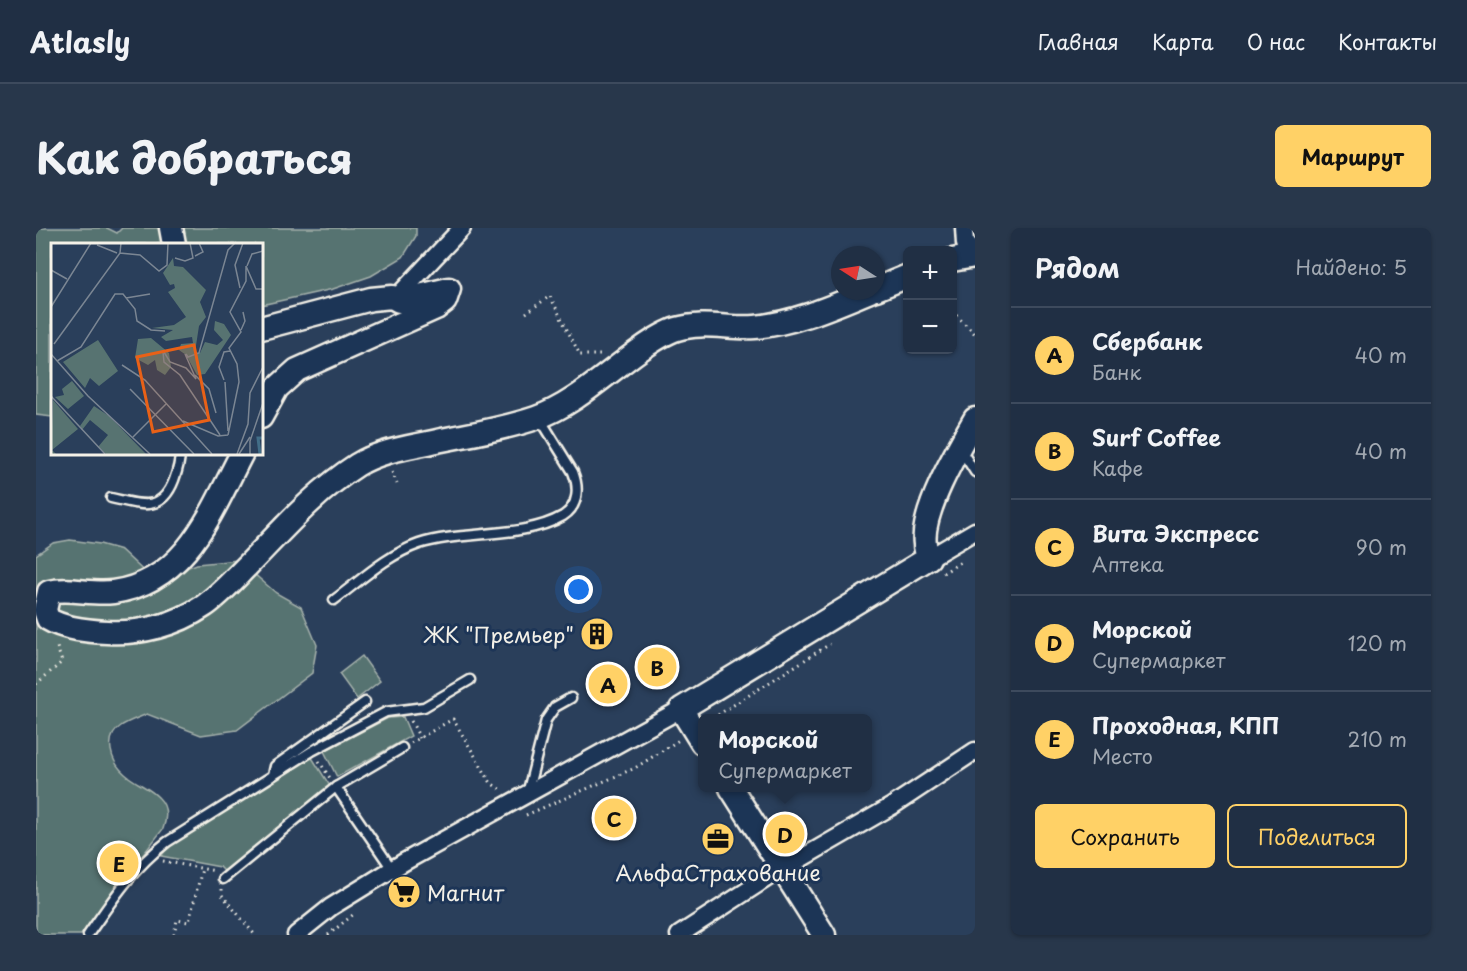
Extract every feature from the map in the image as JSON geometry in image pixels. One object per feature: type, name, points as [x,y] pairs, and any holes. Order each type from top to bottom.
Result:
[{"type":"street","points":[[171,228],[174,243]]},
{"type":"street","points":[[396,298],[462,228]]},
{"type":"street","points":[[957,259],[975,254],[965,243],[964,228]]},
{"type":"street","points":[[885,285],[903,278]]},
{"type":"street","points":[[262,328],[371,299],[386,297],[396,298],[399,301],[449,289],[445,301],[436,308],[297,370],[277,388],[262,415]]},
{"type":"street","points":[[241,454],[196,540],[182,557],[159,575],[139,586],[114,592],[89,594],[58,590],[49,592],[41,616],[52,622],[96,632],[138,631],[169,624],[204,606],[230,583],[318,494],[361,463],[394,450],[481,432],[538,417],[572,400],[611,369],[651,342],[677,329],[705,324],[754,327],[796,320],[847,300]]},
{"type":"street","points":[[934,567],[924,543],[928,520],[937,493],[975,420]]},
{"type":"street","points":[[296,935],[331,907],[392,869],[934,567],[975,531]]},
{"type":"street","points":[[681,710],[693,740]]},
{"type":"street","points":[[679,935],[770,876],[784,871],[795,862],[892,806],[975,752]]},
{"type":"street","points":[[734,792],[824,935]]},
{"type":"lane","points":[[334,600],[396,554],[419,544],[534,527],[563,516],[575,502],[576,482],[573,472],[538,417]]},
{"type":"lane","points":[[959,447],[973,474]]},
{"type":"lane","points":[[111,498],[143,505],[163,500],[170,491],[177,474],[180,454]]},
{"type":"lane","points":[[88,935],[129,877],[146,858],[167,842],[312,751],[386,712],[424,707],[470,680]]},
{"type":"lane","points":[[527,795],[546,720],[555,707],[572,698]]},
{"type":"lane","points":[[273,775],[275,766],[365,702]]},
{"type":"lane","points":[[223,879],[336,787],[402,748]]},
{"type":"lane","points":[[336,787],[392,869]]},
{"type":"path","points":[[525,313],[550,296],[580,355],[600,354],[611,369]]},
{"type":"path","points":[[957,316],[975,334]]},
{"type":"path","points":[[388,464],[397,484]]},
{"type":"path","points":[[934,567],[961,562]]},
{"type":"path","points":[[719,714],[832,642]]},
{"type":"path","points":[[36,684],[62,662]]},
{"type":"path","points":[[406,709],[420,738]]},
{"type":"path","points":[[402,748],[453,719],[491,783],[505,792],[496,796]]},
{"type":"path","points":[[523,817],[693,740]]},
{"type":"path","points":[[312,751],[336,787]]},
{"type":"path","points":[[155,860],[217,871],[223,879],[222,896],[255,935]]},
{"type":"path","points":[[174,935],[177,920],[189,922],[202,869]]},
{"type":"path","points":[[328,935],[355,914]]},
{"type":"green space","points":[[36,228],[107,228],[117,233],[122,228],[416,228],[416,236],[403,257],[371,276],[333,289],[262,305],[262,243],[51,243],[51,417],[36,415]]},
{"type":"green space","points":[[70,540],[100,544],[121,550],[153,580],[197,564],[238,560],[276,593],[301,607],[317,645],[312,673],[237,730],[201,735],[147,714],[115,731],[111,743],[113,757],[125,774],[162,801],[166,813],[163,829],[81,935],[36,935],[36,555],[53,543]]},
{"type":"green space","points":[[362,656],[380,681],[357,699],[339,674]]},
{"type":"green space","points":[[403,717],[411,736],[337,777],[324,751],[388,718]]},
{"type":"green space","points":[[311,756],[330,786],[225,872],[220,867],[161,856],[170,845]]},
{"type":"place","name":"ЖК \"Премьер\"","points":[[597,634]]},
{"type":"place","name":"Surf Coffee","points":[[657,667]]},
{"type":"place","name":"Сбербанк","points":[[608,684]]},
{"type":"place","name":"Вита Экспресс","points":[[614,818]]},
{"type":"place","name":"Морской","points":[[785,834]]},
{"type":"place","name":"АльфаСтрахование","points":[[718,839]]},
{"type":"place","name":"Проходная, КПП","points":[[119,863]]},
{"type":"place","name":"Магнит","points":[[404,892]]}]
